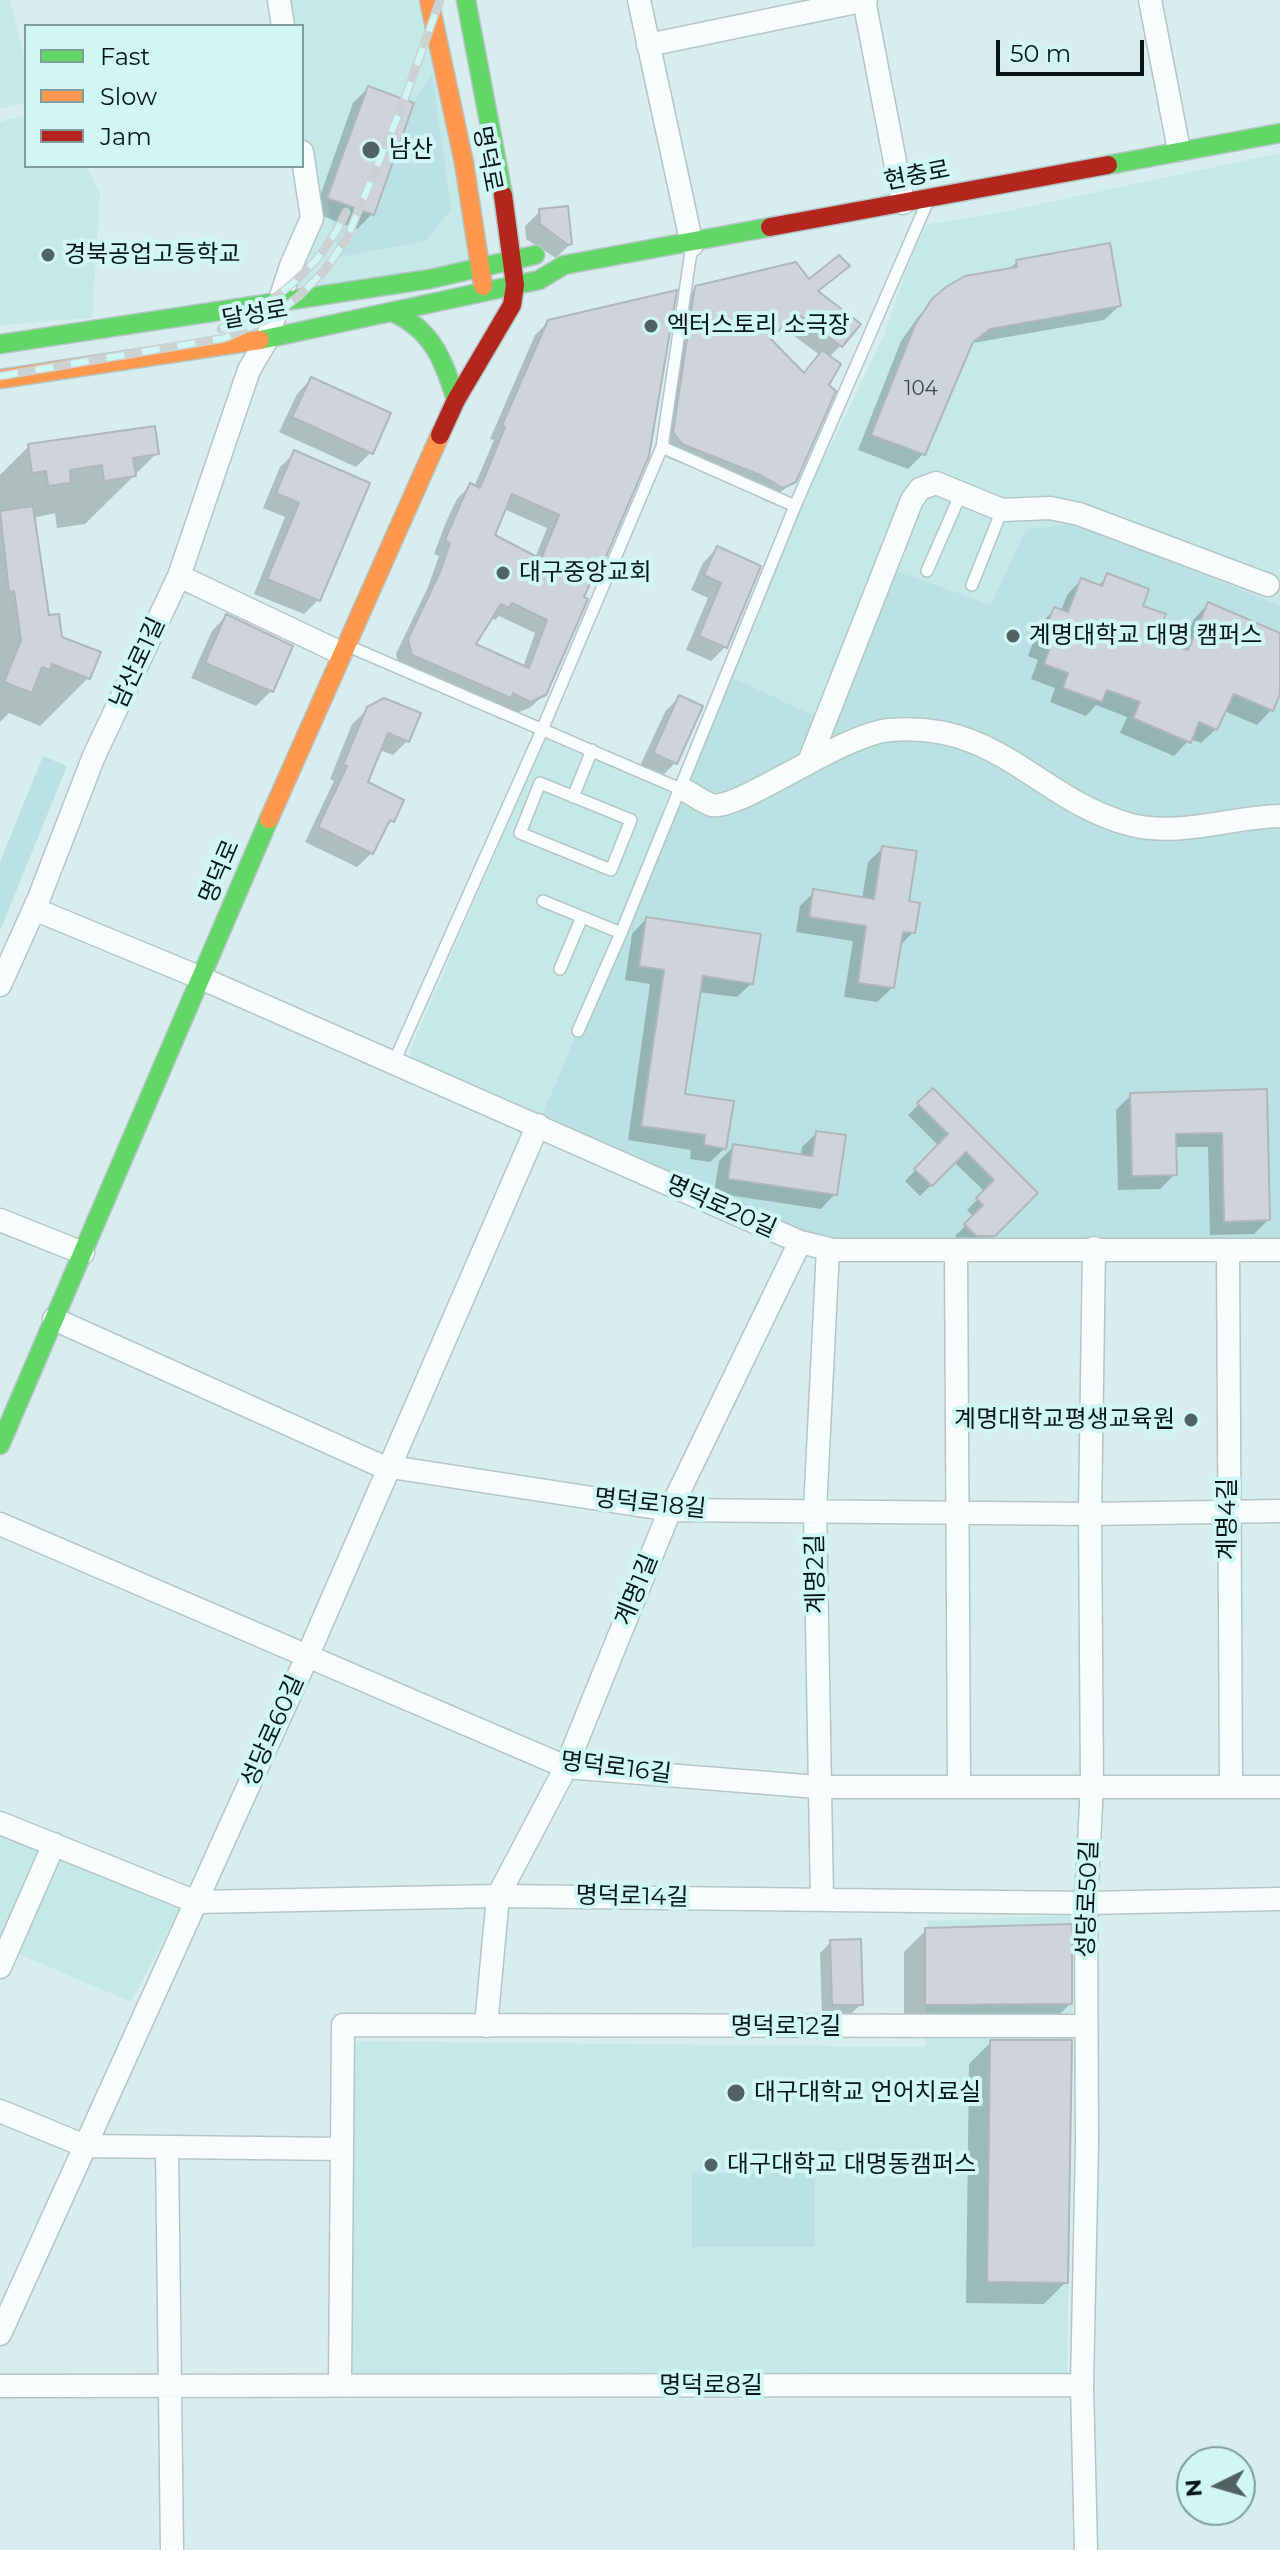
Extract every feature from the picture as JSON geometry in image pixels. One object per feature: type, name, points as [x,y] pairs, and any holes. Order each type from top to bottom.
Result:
[{"type":"main road","name":"명덕로","points":[[429,0],[464,163],[485,309],[498,325]]},
{"type":"main road","name":"명덕로","points":[[0,1445],[342,649],[456,400],[512,305],[514,259],[466,0]]},
{"type":"main road","name":"현충로","points":[[515,285],[539,280],[564,265],[692,245],[1280,133]]},
{"type":"main road","name":"현충로","points":[[0,344],[430,279],[536,255],[564,265]]},
{"type":"main road","name":"달성로","points":[[0,379],[267,339],[515,285]]},
{"type":"main road","points":[[392,312],[410,318],[434,342],[456,400]]},
{"type":"street","points":[[279,0],[283,24]]},
{"type":"street","points":[[639,0],[692,245]]},
{"type":"street","points":[[648,45],[865,0],[903,203]]},
{"type":"street","points":[[1150,0],[1179,150]]},
{"type":"street","name":"남산로1길","points":[[0,985],[34,909],[94,756],[179,576],[249,370],[267,339],[312,218],[304,165]]},
{"type":"street","points":[[810,759],[912,500],[920,489],[936,483],[962,491],[1002,510],[1050,508],[1079,514],[1268,585]]},
{"type":"street","points":[[179,576],[342,649]]},
{"type":"street","points":[[683,790],[713,806],[737,802],[810,759],[848,741],[888,730],[941,731],[978,741],[1087,808],[1130,825],[1169,828],[1280,816]]},
{"type":"street","name":"명덕로20길","points":[[34,909],[201,978],[800,1242],[828,1249],[956,1252],[1094,1248],[1228,1252],[1280,1250]]},
{"type":"street","name":"성당로60길","points":[[0,2334],[307,1657],[538,1125]]},
{"type":"street","points":[[0,1220],[83,1253]]},
{"type":"street","name":"계명1길","points":[[498,1896],[566,1767],[670,1510],[800,1242]]},
{"type":"street","name":"성당로50길","points":[[1086,2550],[1082,2385],[1087,2143],[1086,1903],[1092,1785],[1090,1514],[1094,1248]]},
{"type":"street","name":"계명2길","points":[[822,1899],[815,1511],[828,1249]]},
{"type":"street","points":[[956,1252],[959,1785]]},
{"type":"street","name":"계명4길","points":[[1228,1252],[1231,1786]]},
{"type":"street","name":"명덕로18길","points":[[54,1319],[379,1465],[391,1467],[670,1510],[1090,1514],[1280,1511]]},
{"type":"street","name":"명덕로16길","points":[[0,1524],[566,1767],[818,1787],[1280,1787]]},
{"type":"street","name":"명덕로14길","points":[[0,1823],[196,1902],[498,1896],[1086,1903],[1280,1899]]},
{"type":"street","points":[[0,1967],[54,1844]]},
{"type":"street","points":[[486,2026],[498,1896]]},
{"type":"street","name":"명덕로12길","points":[[342,2149],[343,2025],[1085,2026]]},
{"type":"street","points":[[0,2111],[85,2146],[342,2149],[340,2385]]},
{"type":"street","points":[[167,2149],[172,2550]]},
{"type":"street","name":"명덕로8길","points":[[0,2386],[1082,2385]]},
{"type":"lane","points":[[578,1031],[683,790],[795,506],[929,198]]},
{"type":"lane","points":[[394,1062],[543,728],[662,447],[692,245]]},
{"type":"lane","points":[[662,447],[795,506]]},
{"type":"lane","points":[[927,571],[962,491]]},
{"type":"lane","points":[[972,585],[1002,510]]},
{"type":"lane","points":[[342,649],[543,728],[683,790]]},
{"type":"lane","points":[[573,797],[592,750]]},
{"type":"lane","points":[[540,783],[573,797],[631,820],[611,870],[520,833],[540,783]]},
{"type":"lane","points":[[543,901],[621,933]]},
{"type":"lane","points":[[560,969],[582,917]]},
{"type":"shaded area","points":[[0,0],[10,0],[24,56],[24,103],[0,109]]},
{"type":"shaded area","points":[[279,0],[431,0],[481,266],[275,310],[312,218],[304,165],[304,24],[283,24]]},
{"type":"shaded area","points":[[432,73],[451,210],[425,241],[339,257],[327,198],[368,86],[414,102]]},
{"type":"shaded area","name":"경북공업고등학교","points":[[24,116],[24,168],[87,168],[100,193],[92,318],[0,325],[0,122]]},
{"type":"shaded area","name":"계명대학교 대명 캠퍼스","points":[[1280,153],[1280,1242],[556,1121],[412,1059],[410,1050],[545,738],[680,795],[797,501],[833,442],[883,337],[913,251],[928,224],[998,213]]},
{"type":"shaded area","name":"계명대학교 대명 캠퍼스","points":[[1079,523],[1280,606],[1280,1250],[828,1249],[538,1125],[727,675],[825,721],[885,567],[991,605],[1026,529]]},
{"type":"shaded area","points":[[43,756],[67,766],[0,931],[0,862]]},
{"type":"shaded area","points":[[0,1828],[180,1909],[131,2002],[0,1946]]},
{"type":"shaded area","name":"대구대학교 대명동캠퍼스","points":[[1074,1915],[1067,2375],[350,2375],[353,2041],[925,2047],[927,1921]]},
{"type":"shaded area","points":[[692,2173],[815,2173],[815,2247],[692,2247]]},
{"type":"building","points":[[368,86],[414,103],[374,215],[327,198]]},
{"type":"building","points":[[568,206],[572,244],[568,245],[540,224],[539,209]]},
{"type":"building","points":[[1110,243],[1121,306],[990,329],[973,342],[925,455],[871,435],[915,325],[932,299],[946,287],[965,276],[1017,267],[1016,260]]},
{"type":"building","points":[[839,255],[850,266],[818,291],[861,324],[842,347],[798,314],[770,338],[804,373],[822,350],[841,364],[829,385],[836,391],[796,482],[783,488],[760,475],[682,444],[673,432],[695,286],[796,262],[809,279]]},
{"type":"building","points":[[677,290],[649,456],[600,571],[597,569],[584,597],[588,599],[546,695],[530,702],[513,693],[511,698],[412,655],[408,639],[440,572],[450,543],[445,540],[459,507],[470,483],[480,488],[505,427],[502,425],[548,320]],"holes":[[[512,494],[559,515],[541,559],[495,535]],[[512,603],[547,620],[529,668],[476,644],[501,604],[509,608]]]},
{"type":"building","points":[[311,377],[391,413],[373,454],[292,417]]},
{"type":"building","points":[[155,426],[159,454],[133,458],[136,476],[104,481],[102,465],[70,470],[71,483],[48,486],[46,471],[32,473],[28,444]]},
{"type":"building","points":[[294,450],[370,483],[320,601],[267,579],[299,503],[276,493]]},
{"type":"building","points":[[33,506],[49,615],[59,614],[62,637],[101,652],[90,679],[52,664],[50,670],[42,667],[32,693],[4,682],[21,640],[14,591],[9,592],[0,511]]},
{"type":"building","points":[[717,546],[761,566],[727,648],[699,636],[721,583],[704,575]]},
{"type":"building","points":[[1107,573],[1149,589],[1143,606],[1166,614],[1157,638],[1188,650],[1208,602],[1280,633],[1280,694],[1273,711],[1234,694],[1217,730],[1199,722],[1191,743],[1133,718],[1140,702],[1107,690],[1102,702],[1063,688],[1068,673],[1044,664],[1051,645],[1041,641],[1054,607],[1068,612],[1081,578],[1102,586]]},
{"type":"building","points":[[226,614],[293,646],[273,692],[205,663]]},
{"type":"building","points":[[679,695],[703,706],[677,764],[653,753]]},
{"type":"building","points":[[384,698],[421,713],[409,742],[388,733],[368,782],[404,800],[373,854],[318,827],[347,766],[343,765],[367,707]]},
{"type":"building","points":[[882,846],[917,851],[909,901],[920,903],[915,933],[903,932],[894,988],[858,983],[866,926],[809,917],[813,889],[874,899]]},
{"type":"building","points":[[646,917],[761,934],[753,984],[703,976],[685,1094],[734,1101],[726,1149],[704,1145],[705,1135],[641,1126],[664,970],[639,966]]},
{"type":"building","points":[[933,1088],[1038,1193],[995,1236],[976,1236],[964,1224],[983,1205],[976,1198],[994,1180],[966,1152],[932,1186],[914,1169],[948,1134],[917,1103]]},
{"type":"building","points":[[1267,1089],[1270,1220],[1224,1222],[1222,1133],[1176,1134],[1177,1175],[1132,1176],[1130,1093]]},
{"type":"building","points":[[816,1131],[846,1135],[837,1195],[728,1179],[733,1144],[812,1156]]},
{"type":"building","points":[[1072,1924],[1072,2004],[925,2005],[925,1928]]},
{"type":"building","points":[[861,1939],[863,2005],[832,2005],[830,1940]]},
{"type":"building","points":[[990,2040],[1072,2040],[1068,2283],[987,2282]]},
{"type":"railway","points":[[0,376],[225,338],[272,317],[299,296],[325,270],[347,238],[401,109],[440,0]]},
{"type":"railway","points":[[221,329],[260,308],[294,282],[324,250],[346,212]]},
{"type":"traffic: fast","points":[[466,0],[503,195]]},
{"type":"traffic: fast","points":[[1108,165],[1280,133]]},
{"type":"traffic: fast","points":[[260,340],[539,280],[564,265],[770,227]]},
{"type":"traffic: fast","points":[[0,344],[430,279],[535,255]]},
{"type":"traffic: fast","points":[[392,312],[406,319],[427,337],[447,372],[456,400]]},
{"type":"traffic: fast","points":[[0,1445],[269,819]]},
{"type":"traffic: slow","points":[[429,0],[464,163],[483,286]]},
{"type":"traffic: slow","points":[[0,379],[260,340]]},
{"type":"traffic: slow","points":[[269,819],[440,435]]},
{"type":"traffic: jam","points":[[770,227],[1108,165]]},
{"type":"traffic: jam","points":[[440,435],[456,400],[512,305],[515,285],[503,195]]},
{"type":"place","name":"남산","points":[[371,150]]},
{"type":"place","name":"경북공업고등학교","points":[[48,255]]},
{"type":"place","name":"엑터스토리 소극장","points":[[651,326]]},
{"type":"place","name":"대구중앙교회","points":[[503,573]]},
{"type":"place","name":"계명대학교 대명 캠퍼스","points":[[1013,636]]},
{"type":"place","name":"계명대학교평생교육원","points":[[1191,1420]]},
{"type":"place","name":"대구대학교 언어치료실","points":[[736,2093]]},
{"type":"place","name":"대구대학교 대명동캠퍼스","points":[[711,2165]]}]
